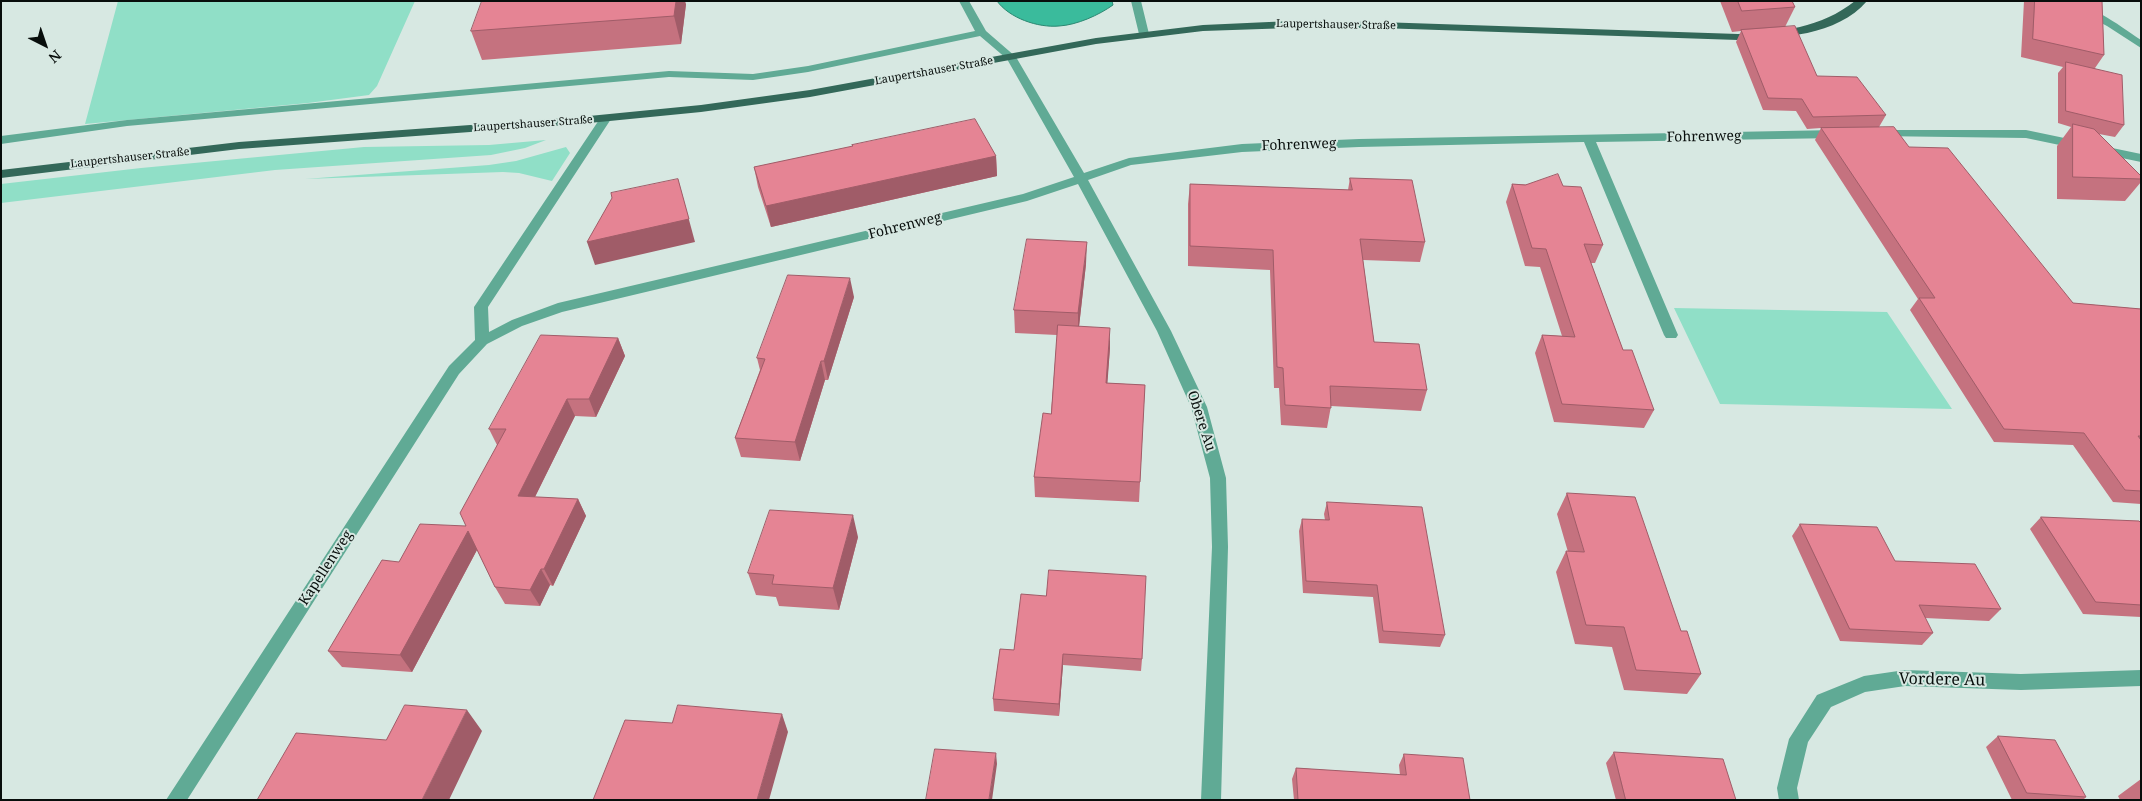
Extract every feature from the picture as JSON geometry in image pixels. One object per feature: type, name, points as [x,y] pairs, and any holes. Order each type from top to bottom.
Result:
[{"type":"main road","name":"Laupertshauser Straße","points":[[1,174],[100,160],[269,143],[605,119],[762,101],[1144,34],[1202,27],[1264,24],[1385,25],[1724,37],[1796,31],[1827,24],[1851,11],[1862,1]]},
{"type":"street","points":[[964,1],[982,33],[1011,57]]},
{"type":"street","points":[[1136,1],[1144,34]]},
{"type":"street","points":[[2064,1],[2111,24],[2141,45]]},
{"type":"street","points":[[1,140],[127,123],[669,74],[753,77],[808,69],[960,36],[982,33]]},
{"type":"street","name":"Obere Au","points":[[1011,57],[1082,180],[1164,332],[1199,407],[1218,478],[1220,548],[1211,800]]},
{"type":"street","points":[[482,341],[481,307],[605,119]]},
{"type":"street","name":"Fohrenweg","points":[[482,341],[517,323],[558,308],[1027,197],[1082,180],[1129,162],[1242,148],[1369,142],[1847,134]]},
{"type":"street","points":[[1867,134],[2026,134],[2141,158]]},
{"type":"street","points":[[1588,139],[1671,335]]},
{"type":"street","name":"Kapellenweg","points":[[176,800],[454,370],[482,341]]},
{"type":"street","name":"Vordere Au","points":[[1789,800],[1787,788],[1799,739],[1824,701],[1864,684],[1905,678],[2021,682],[2141,678]]},
{"type":"shaded area","points":[[118,1],[415,1],[377,86],[369,95],[308,103],[85,124]]},
{"type":"shaded area","points":[[997,1],[1112,1],[1113,5],[1095,16],[1080,22],[1051,26],[1025,21],[1016,17]]},
{"type":"shaded area","points":[[546,140],[525,148],[491,155],[275,170],[1,203],[1,184],[141,168],[364,147],[489,145]]},
{"type":"shaded area","points":[[566,147],[570,153],[552,181],[519,173],[503,172],[305,179],[489,165],[516,161]]},
{"type":"shaded area","points":[[1674,308],[1887,312],[1952,409],[1720,404]]},
{"type":"building","points":[[482,1],[676,1],[674,16],[471,31]]},
{"type":"building","points":[[1738,1],[1792,1],[1795,7],[1742,11]]},
{"type":"building","points":[[2035,1],[2102,1],[2104,55],[2033,39]]},
{"type":"building","points":[[1795,26],[1817,76],[1857,77],[1886,115],[1813,117],[1802,99],[1768,98],[1741,30]]},
{"type":"building","points":[[2066,62],[2122,75],[2124,125],[2066,111]]},
{"type":"building","points":[[975,119],[996,156],[766,206],[754,167]]},
{"type":"building","points":[[2073,124],[2094,129],[2141,176],[2141,179],[2073,177]]},
{"type":"building","points":[[1894,127],[1909,147],[1948,148],[2073,303],[2141,309],[2141,436],[2138,436],[2141,440],[2141,491],[2125,490],[2084,433],[2004,429],[1919,298],[1935,298],[1821,128]]},
{"type":"building","points":[[1558,174],[1563,186],[1581,187],[1603,245],[1584,244],[1623,350],[1632,350],[1654,410],[1562,404],[1542,335],[1575,337],[1546,249],[1532,248],[1512,184],[1525,185]]},
{"type":"building","points":[[1350,178],[1412,180],[1425,242],[1360,239],[1374,342],[1419,344],[1427,390],[1330,386],[1331,408],[1285,405],[1283,368],[1277,367],[1273,250],[1190,246],[1190,184],[1352,190]]},
{"type":"building","points":[[678,179],[689,219],[587,242],[612,198],[611,193]]},
{"type":"building","points":[[1027,239],[1087,242],[1078,313],[1014,310]]},
{"type":"building","points":[[788,275],[850,278],[824,361],[821,361],[795,442],[735,438],[765,359],[757,358]]},
{"type":"building","points":[[1058,325],[1110,328],[1106,383],[1145,385],[1140,482],[1034,477],[1043,413],[1051,414]]},
{"type":"building","points":[[541,335],[618,338],[589,399],[567,399],[518,496],[578,499],[544,569],[541,569],[530,590],[495,587],[468,531],[400,655],[328,651],[382,560],[399,562],[420,524],[466,526],[460,513],[506,429],[489,429]]},
{"type":"building","points":[[1567,493],[1635,497],[1681,631],[1687,631],[1701,674],[1636,670],[1624,627],[1586,625],[1566,551],[1584,552]]},
{"type":"building","points":[[1327,502],[1422,507],[1445,635],[1383,631],[1377,585],[1306,581],[1302,519],[1329,520]]},
{"type":"building","points":[[770,510],[853,515],[833,588],[772,584],[774,575],[748,573]]},
{"type":"building","points":[[2041,517],[2139,521],[2141,523],[2141,605],[2096,602]]},
{"type":"building","points":[[1800,524],[1877,527],[1895,561],[1975,564],[2001,609],[1919,605],[1933,633],[1850,629]]},
{"type":"building","points":[[1049,570],[1146,576],[1142,659],[1063,654],[1059,704],[993,699],[1000,649],[1014,650],[1021,594],[1046,596]]},
{"type":"building","points":[[405,705],[467,710],[422,800],[257,800],[296,733],[386,740]]},
{"type":"building","points":[[678,705],[782,714],[757,800],[593,800],[625,720],[672,723]]},
{"type":"building","points":[[1998,736],[2055,740],[2086,797],[2027,793]]},
{"type":"building","points":[[935,749],[996,753],[989,799],[996,800],[926,800]]},
{"type":"building","points":[[1614,752],[1723,759],[1736,800],[1626,800]]},
{"type":"building","points":[[1404,754],[1463,758],[1470,800],[1298,800],[1296,768],[1406,775]]}]
